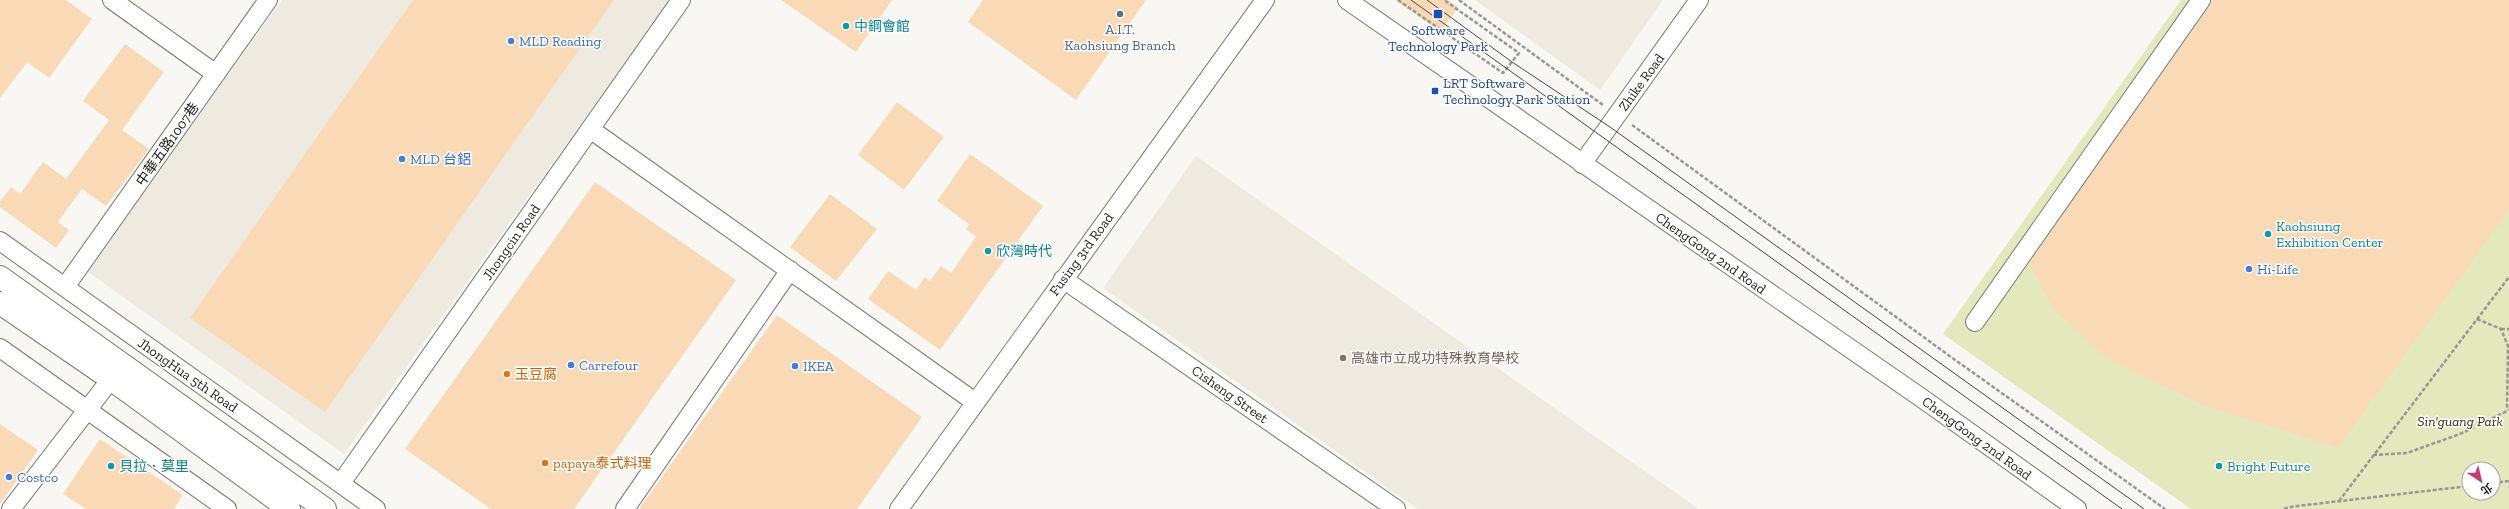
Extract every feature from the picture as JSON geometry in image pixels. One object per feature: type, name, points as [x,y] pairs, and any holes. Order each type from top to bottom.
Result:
[{"type":"main road","name":"JhongHua 5th Road","points":[[0,277],[325,509]]},
{"type":"main road","points":[[0,303],[111,379],[289,509]]},
{"type":"street","points":[[113,0],[216,74]]},
{"type":"street","name":"中華五路1007巷","points":[[65,287],[268,0]]},
{"type":"street","name":"Jhongcin Road","points":[[341,483],[681,0]]},
{"type":"street","name":"Fusing 3rd Road","points":[[899,509],[1265,0]]},
{"type":"street","name":"ChengGong 2nd Road","points":[[1347,0],[1922,398],[2075,509]]},
{"type":"street","name":"Zhike Road","points":[[1582,164],[1699,0]]},
{"type":"street","points":[[1975,322],[2201,0]]},
{"type":"street","points":[[590,129],[975,402]]},
{"type":"street","name":"JhongHua 5th Road","points":[[0,241],[376,509]]},
{"type":"street","points":[[625,509],[790,270]]},
{"type":"street","name":"Cisheng Street","points":[[1063,279],[1396,509]]},
{"type":"street","points":[[0,348],[227,509]]},
{"type":"street","points":[[11,509],[88,411],[111,379]]},
{"type":"path","points":[[1398,0],[1503,73],[1519,53],[1444,0]]},
{"type":"path","points":[[1459,0],[1585,92]]},
{"type":"path","points":[[1642,133],[1957,362],[2165,509]]},
{"type":"path","points":[[2339,501],[2509,277]]},
{"type":"path","points":[[2477,319],[2501,328],[2509,329]]},
{"type":"path","points":[[2374,455],[2407,453],[2460,434],[2508,410],[2508,346],[2501,328]]},
{"type":"path","points":[[2284,509],[2461,487]]},
{"type":"shaded area","points":[[282,0],[669,0],[344,454],[88,272]]},
{"type":"shaded area","points":[[1475,0],[1663,0],[1600,90]]},
{"type":"shaded area","name":"高雄市立成功特殊教育學校","points":[[1196,156],[1699,509],[1418,509],[1103,288]]},
{"type":"green space","name":"Kaohsiung Exhibition Center","points":[[2181,0],[2509,0],[2509,509],[2191,509],[1943,334]]},
{"type":"building","points":[[0,0],[66,0],[92,19],[49,78],[27,62],[0,98]]},
{"type":"building","name":"MLD 台鋁","points":[[413,0],[614,0],[325,412],[190,318]]},
{"type":"building","name":"中鋼會館","points":[[781,0],[892,0],[856,52]]},
{"type":"building","points":[[983,0],[1146,0],[1076,100],[968,22]]},
{"type":"building","points":[[1395,0],[1448,0],[1458,7],[1441,32]]},
{"type":"building","name":"Kaohsiung Exhibition Center","points":[[2212,0],[2509,0],[2509,210],[2338,448],[2206,406],[2151,381],[2106,358],[2053,309],[2029,263]]},
{"type":"building","points":[[125,44],[164,72],[122,130],[149,149],[106,206],[82,189],[58,222],[69,230],[56,248],[0,207],[0,202],[11,187],[20,194],[43,162],[66,179],[109,120],[83,101]]},
{"type":"building","points":[[897,102],[944,137],[904,190],[858,155]]},
{"type":"building","name":"欣灣時代","points":[[970,154],[1043,206],[940,350],[868,299],[888,271],[916,290],[925,277],[930,281],[941,266],[951,273],[976,237],[966,229],[969,224],[937,201]]},
{"type":"building","name":"Carrefour","points":[[595,182],[736,280],[574,509],[491,509],[405,449]]},
{"type":"building","points":[[830,194],[877,229],[836,281],[790,247]]},
{"type":"building","name":"IKEA","points":[[777,315],[922,417],[857,509],[639,509]]},
{"type":"building","name":"Costco","points":[[0,424],[38,450],[0,504]]},
{"type":"building","name":"貝拉．莫里","points":[[100,439],[183,495],[174,509],[86,509],[63,494]]},
{"type":"tram line","points":[[1411,0],[2122,509]]},
{"type":"tram line","points":[[1427,0],[1512,62],[1610,127],[2144,509]]},
{"type":"place","name":"A.I.T. Kaohsiung Branch","points":[[1120,14]]},
{"type":"place","name":"Software Technology Park","points":[[1438,14]]},
{"type":"place","name":"中鋼會館","points":[[846,26]]},
{"type":"place","name":"MLD Reading","points":[[511,41]]},
{"type":"place","name":"LRT Software Technology Park Station","points":[[1435,91]]},
{"type":"place","name":"MLD 台鋁","points":[[402,159]]},
{"type":"place","name":"Kaohsiung Exhibition Center","points":[[2268,234]]},
{"type":"place","name":"欣灣時代","points":[[988,251]]},
{"type":"place","name":"Hi-Life","points":[[2249,269]]},
{"type":"place","name":"高雄市立成功特殊教育學校","points":[[1343,358]]},
{"type":"place","name":"Carrefour","points":[[571,365]]},
{"type":"place","name":"IKEA","points":[[795,366]]},
{"type":"place","name":"玉豆腐","points":[[507,374]]},
{"type":"place","name":"papaya泰式料理","points":[[545,463]]},
{"type":"place","name":"貝拉．莫里","points":[[111,466]]},
{"type":"place","name":"Bright Future","points":[[2219,466]]},
{"type":"place","name":"Costco","points":[[9,477]]},
{"type":"park label","name":"Sin'guang Park","points":[[2460,421]]}]
